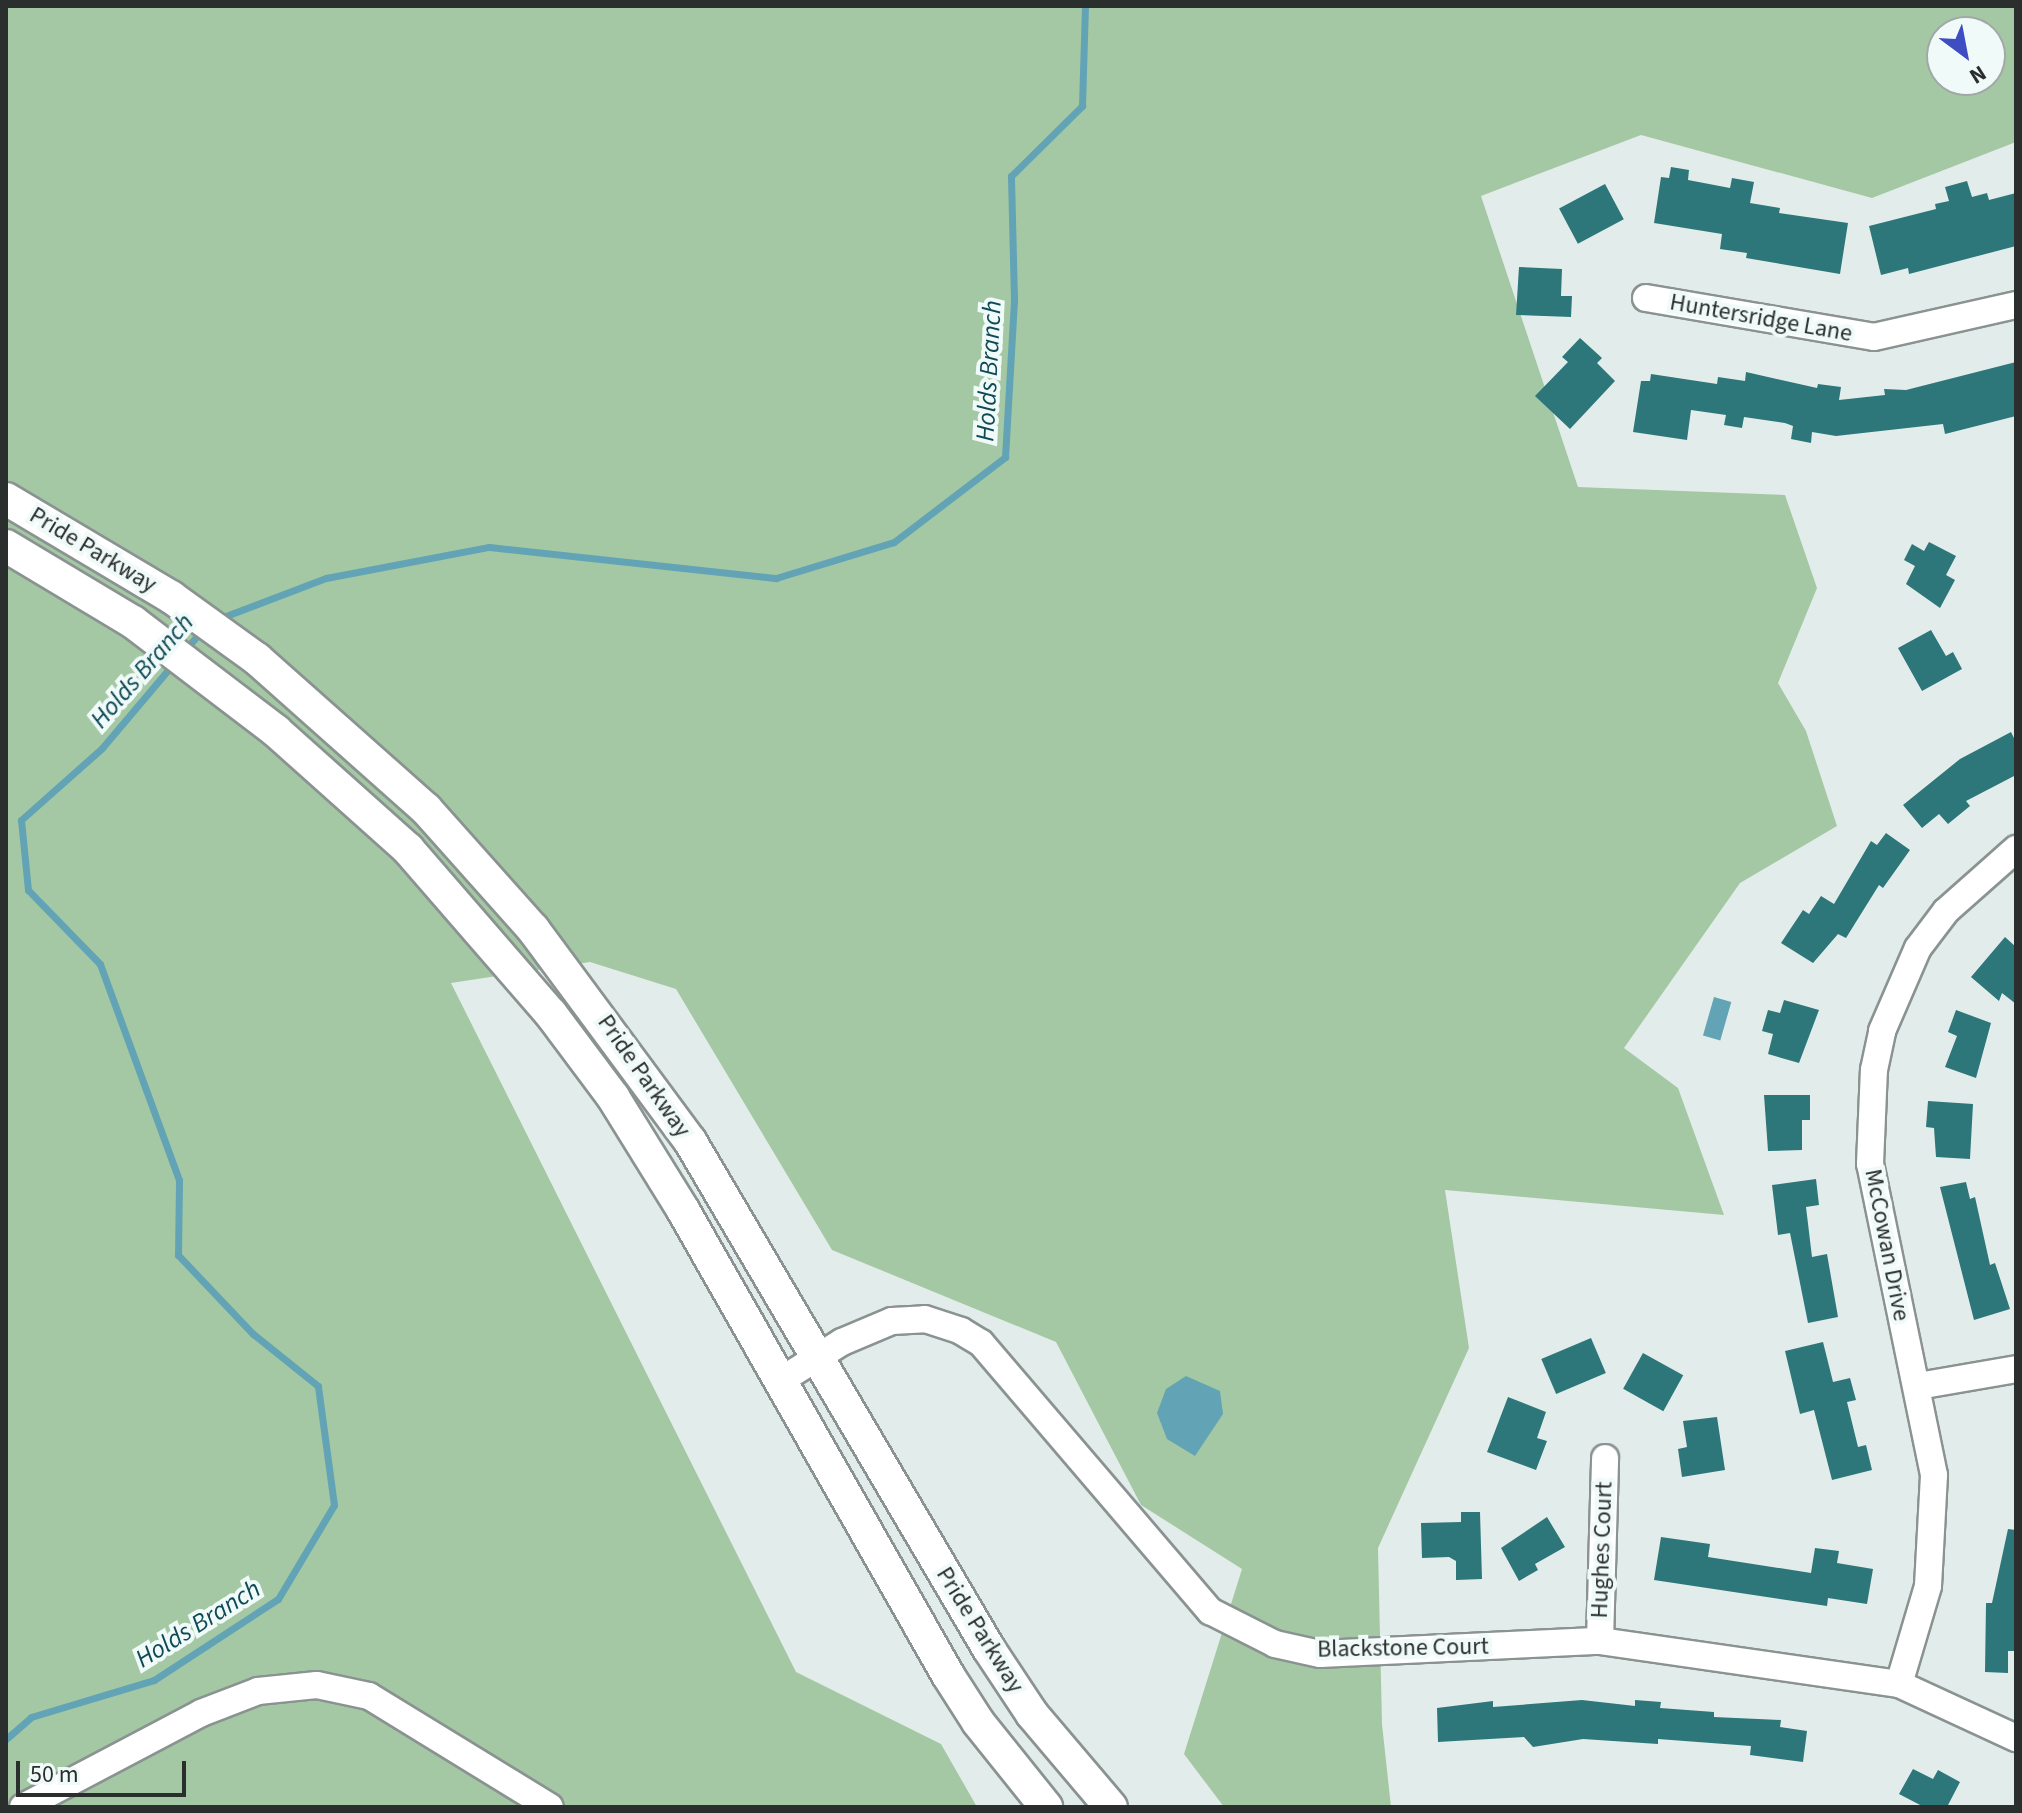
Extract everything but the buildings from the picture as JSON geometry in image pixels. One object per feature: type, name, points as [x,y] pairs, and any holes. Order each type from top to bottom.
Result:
[{"type":"main road","name":"Pride Parkway","points":[[6,499],[54,524],[196,614],[370,755],[466,853],[600,1014],[690,1141],[989,1649],[1032,1714],[1111,1807]]},
{"type":"main road","name":"Pride Parkway","points":[[17,552],[206,674],[356,801],[467,912],[613,1097],[783,1379],[948,1675],[986,1732],[1046,1807]]},
{"type":"street","name":"Huntersridge Lane","points":[[1646,298],[1874,337],[2016,305]]},
{"type":"street","name":"McCowan Drive","points":[[1899,1684],[1928,1586],[1934,1532],[1934,1475],[1870,1164],[1874,1070],[1882,1031],[1918,948],[1957,900],[2016,849]]},
{"type":"street","name":"Blackstone Court","points":[[783,1379],[817,1354],[892,1321],[925,1319],[981,1343],[1210,1611],[1275,1644],[1320,1654],[1600,1641],[1899,1684],[2016,1738]]},
{"type":"street","points":[[1918,1386],[2016,1369]]},
{"type":"street","name":"Hughes Court","points":[[1600,1641],[1605,1458]]},
{"type":"street","points":[[23,1807],[201,1713],[258,1691],[317,1685],[369,1696],[550,1807]]},
{"type":"green space","points":[[6,6],[2016,6],[2016,142],[1872,198],[1641,135],[1481,196],[1578,487],[1785,495],[1817,588],[1778,683],[1806,731],[1837,826],[1740,883],[1624,1048],[1678,1088],[1724,1215],[1445,1190],[1469,1348],[1378,1548],[1382,1724],[1391,1807],[1224,1807],[1184,1754],[1242,1569],[1141,1505],[1056,1342],[832,1250],[676,989],[590,962],[451,983],[796,1672],[941,1744],[977,1807],[6,1807]]},
{"type":"water","points":[[1714,997],[1731,1002],[1720,1040],[1703,1035]]},
{"type":"water","points":[[1186,1376],[1220,1391],[1223,1414],[1195,1456],[1167,1439],[1157,1413],[1166,1389]]},
{"type":"waterway","name":"Holds Branch","points":[[218,619],[326,578],[489,547],[776,578],[894,542],[1005,457],[1014,300],[1011,176],[1082,106],[1085,6]]},
{"type":"waterway","name":"Holds Branch","points":[[184,651],[202,630]]},
{"type":"waterway","name":"Holds Branch","points":[[6,1739],[31,1717],[154,1680],[278,1599],[334,1505],[318,1386],[253,1334],[178,1255],[179,1180],[100,964],[28,890],[21,820],[102,748],[173,664]]}]
